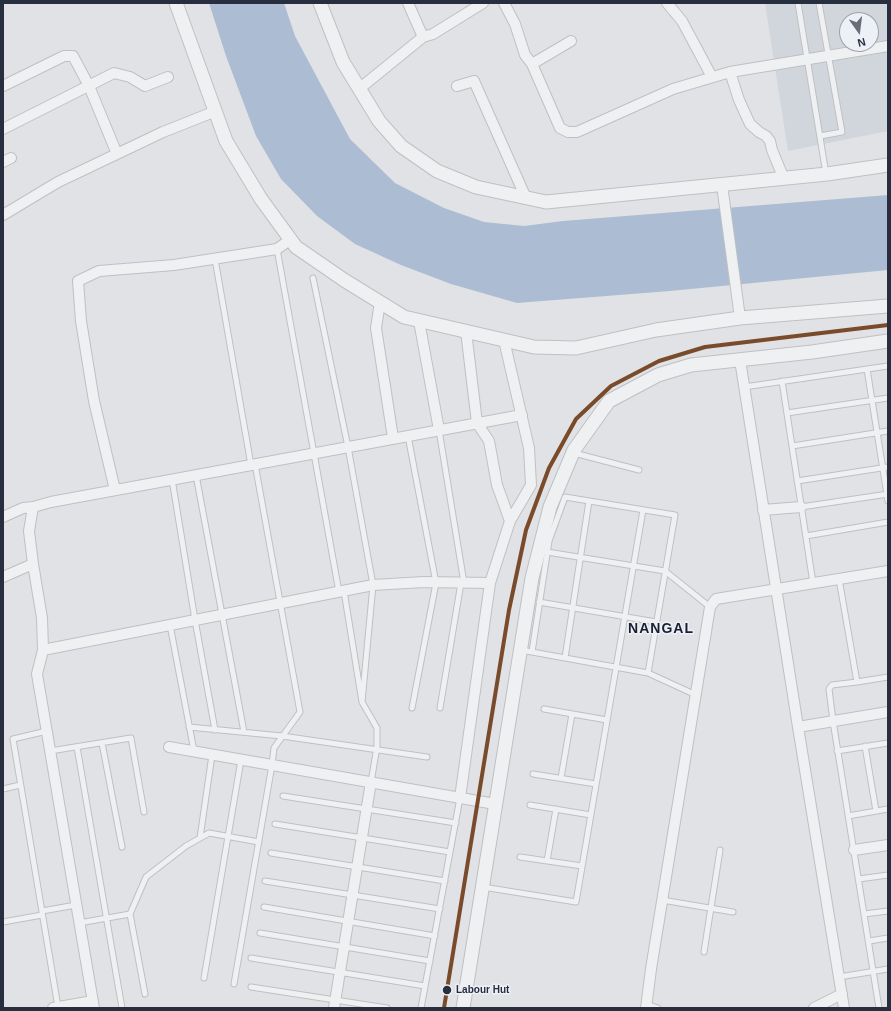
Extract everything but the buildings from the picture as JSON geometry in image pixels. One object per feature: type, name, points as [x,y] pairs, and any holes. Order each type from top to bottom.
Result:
[{"type":"street","points":[[176,3],[226,141],[261,198],[296,247],[344,280],[404,317],[534,347],[576,348],[656,330],[740,318],[888,306]]},
{"type":"street","points":[[320,3],[342,62],[379,121],[401,146],[437,171],[476,187],[546,202],[827,174],[888,165]]},
{"type":"street","points":[[408,3],[423,37]]},
{"type":"street","points":[[359,89],[423,37],[433,34],[483,3]]},
{"type":"street","points":[[504,3],[515,24],[525,55],[532,64],[560,128],[568,132],[577,132],[673,90],[730,72],[888,46]]},
{"type":"street","points":[[667,3],[682,21],[712,77]]},
{"type":"street","points":[[532,64],[571,40]]},
{"type":"street","points":[[3,86],[64,56],[73,56],[89,86],[117,154]]},
{"type":"street","points":[[730,72],[739,100],[750,124],[770,140],[772,150],[784,178]]},
{"type":"street","points":[[3,129],[114,73],[130,77],[145,86],[168,77]]},
{"type":"street","points":[[457,86],[474,81],[526,198]]},
{"type":"street","points":[[3,214],[58,182],[163,132],[216,111]]},
{"type":"street","points":[[722,185],[740,318]]},
{"type":"street","points":[[115,490],[94,401],[82,321],[78,281],[99,271],[174,265],[277,249],[291,239]]},
{"type":"street","points":[[380,302],[376,328],[394,438]]},
{"type":"street","points":[[419,321],[438,430]]},
{"type":"street","points":[[466,331],[477,423],[489,441],[497,485],[510,521]]},
{"type":"street","points":[[460,798],[490,583],[510,521],[531,485],[529,448],[504,340]]},
{"type":"street","points":[[462,1008],[495,804],[526,651],[532,578],[550,507],[573,453],[609,401],[658,375],[692,365],[888,341]]},
{"type":"street","points":[[740,360],[844,1008]]},
{"type":"street","points":[[3,517],[23,508],[51,502],[522,415]]},
{"type":"street","points":[[33,507],[29,531],[42,618],[43,650],[37,674],[93,1004],[56,1008]]},
{"type":"street","points":[[763,510],[801,507]]},
{"type":"street","points":[[3,577],[33,564]]},
{"type":"street","points":[[646,1006],[710,608],[716,599],[888,571]]},
{"type":"street","points":[[43,650],[374,585],[490,583]]},
{"type":"street","points":[[798,727],[888,712]]},
{"type":"street","points":[[169,747],[495,804]]},
{"type":"street","points":[[334,1004],[371,782]]},
{"type":"street","points":[[854,850],[888,845]]},
{"type":"street","points":[[814,1008],[842,994]]},
{"type":"lane","points":[[798,3],[827,174]]},
{"type":"lane","points":[[819,3],[842,132],[820,136]]},
{"type":"lane","points":[[277,249],[313,453],[362,702],[377,728],[376,750],[371,782]]},
{"type":"lane","points":[[215,259],[300,712],[274,748],[234,984]]},
{"type":"lane","points":[[313,278],[348,447],[374,585],[362,702]]},
{"type":"lane","points":[[744,387],[888,366]]},
{"type":"lane","points":[[867,369],[877,432],[885,467],[888,501]]},
{"type":"lane","points":[[782,381],[813,583]]},
{"type":"lane","points":[[787,413],[888,398]]},
{"type":"lane","points":[[438,430],[462,583],[440,708]]},
{"type":"lane","points":[[792,446],[888,431]]},
{"type":"lane","points":[[408,436],[436,583],[412,708]]},
{"type":"lane","points":[[573,453],[639,470]]},
{"type":"lane","points":[[797,481],[885,467]]},
{"type":"lane","points":[[196,475],[244,732]]},
{"type":"lane","points":[[172,479],[215,730]]},
{"type":"lane","points":[[801,507],[887,494]]},
{"type":"lane","points":[[648,673],[674,516],[565,497],[549,541],[539,602],[526,651],[648,673],[696,695]]},
{"type":"lane","points":[[565,658],[589,501]]},
{"type":"lane","points":[[482,887],[576,902],[643,510]]},
{"type":"lane","points":[[806,536],[888,522]]},
{"type":"lane","points":[[547,552],[665,571],[710,608]]},
{"type":"lane","points":[[839,579],[856,682]]},
{"type":"lane","points":[[539,602],[656,622]]},
{"type":"lane","points":[[170,625],[194,752]]},
{"type":"lane","points":[[879,1008],[832,721],[829,688],[832,686],[888,677]]},
{"type":"lane","points":[[544,709],[607,720]]},
{"type":"lane","points":[[561,778],[572,714]]},
{"type":"lane","points":[[189,727],[282,736],[427,757]]},
{"type":"lane","points":[[47,732],[13,739],[56,1008]]},
{"type":"lane","points":[[50,751],[131,738],[144,812]]},
{"type":"lane","points":[[102,743],[122,847]]},
{"type":"lane","points":[[837,751],[888,743]]},
{"type":"lane","points":[[865,746],[876,811]]},
{"type":"lane","points":[[77,747],[122,1008]]},
{"type":"lane","points":[[200,838],[212,755]]},
{"type":"lane","points":[[204,978],[241,760]]},
{"type":"lane","points":[[533,774],[596,784]]},
{"type":"lane","points":[[3,789],[20,785]]},
{"type":"lane","points":[[282,796],[456,823]]},
{"type":"lane","points":[[421,1008],[460,798]]},
{"type":"lane","points":[[530,805],[591,815]]},
{"type":"lane","points":[[547,861],[556,809]]},
{"type":"lane","points":[[848,816],[888,809]]},
{"type":"lane","points":[[275,824],[450,852]]},
{"type":"lane","points":[[145,994],[130,914],[146,877],[186,846],[209,833],[259,842]]},
{"type":"lane","points":[[704,952],[720,850]]},
{"type":"lane","points":[[271,853],[445,881]]},
{"type":"lane","points":[[520,857],[582,866]]},
{"type":"lane","points":[[859,879],[888,874]]},
{"type":"lane","points":[[265,881],[440,910]]},
{"type":"lane","points":[[662,900],[733,912]]},
{"type":"lane","points":[[3,922],[76,905]]},
{"type":"lane","points":[[264,907],[435,936]]},
{"type":"lane","points":[[864,914],[888,910]]},
{"type":"lane","points":[[80,923],[130,914]]},
{"type":"lane","points":[[260,933],[430,961]]},
{"type":"lane","points":[[869,941],[888,938]]},
{"type":"lane","points":[[251,958],[425,986]]},
{"type":"lane","points":[[839,977],[888,969]]},
{"type":"lane","points":[[251,987],[334,1004],[387,1008]]},
{"type":"lane","points":[[646,1006],[658,1008]]},
{"type":"shaded area","points":[[765,3],[888,3],[888,131],[788,151]]},
{"type":"water","points":[[209,3],[284,3],[295,36],[350,139],[395,183],[444,208],[484,222],[524,226],[563,221],[888,195],[888,270],[670,291],[517,303],[451,284],[401,265],[355,244],[317,216],[281,179],[256,136],[226,56]]},
{"type":"transit line","points":[[444,1008],[509,610],[526,530],[549,468],[576,419],[611,386],[659,361],[705,347],[888,325]]},
{"type":"place","name":"Labour Hut","points":[[447,990]]},
{"type":"district","name":"NANGAL","points":[[661,629]]}]
